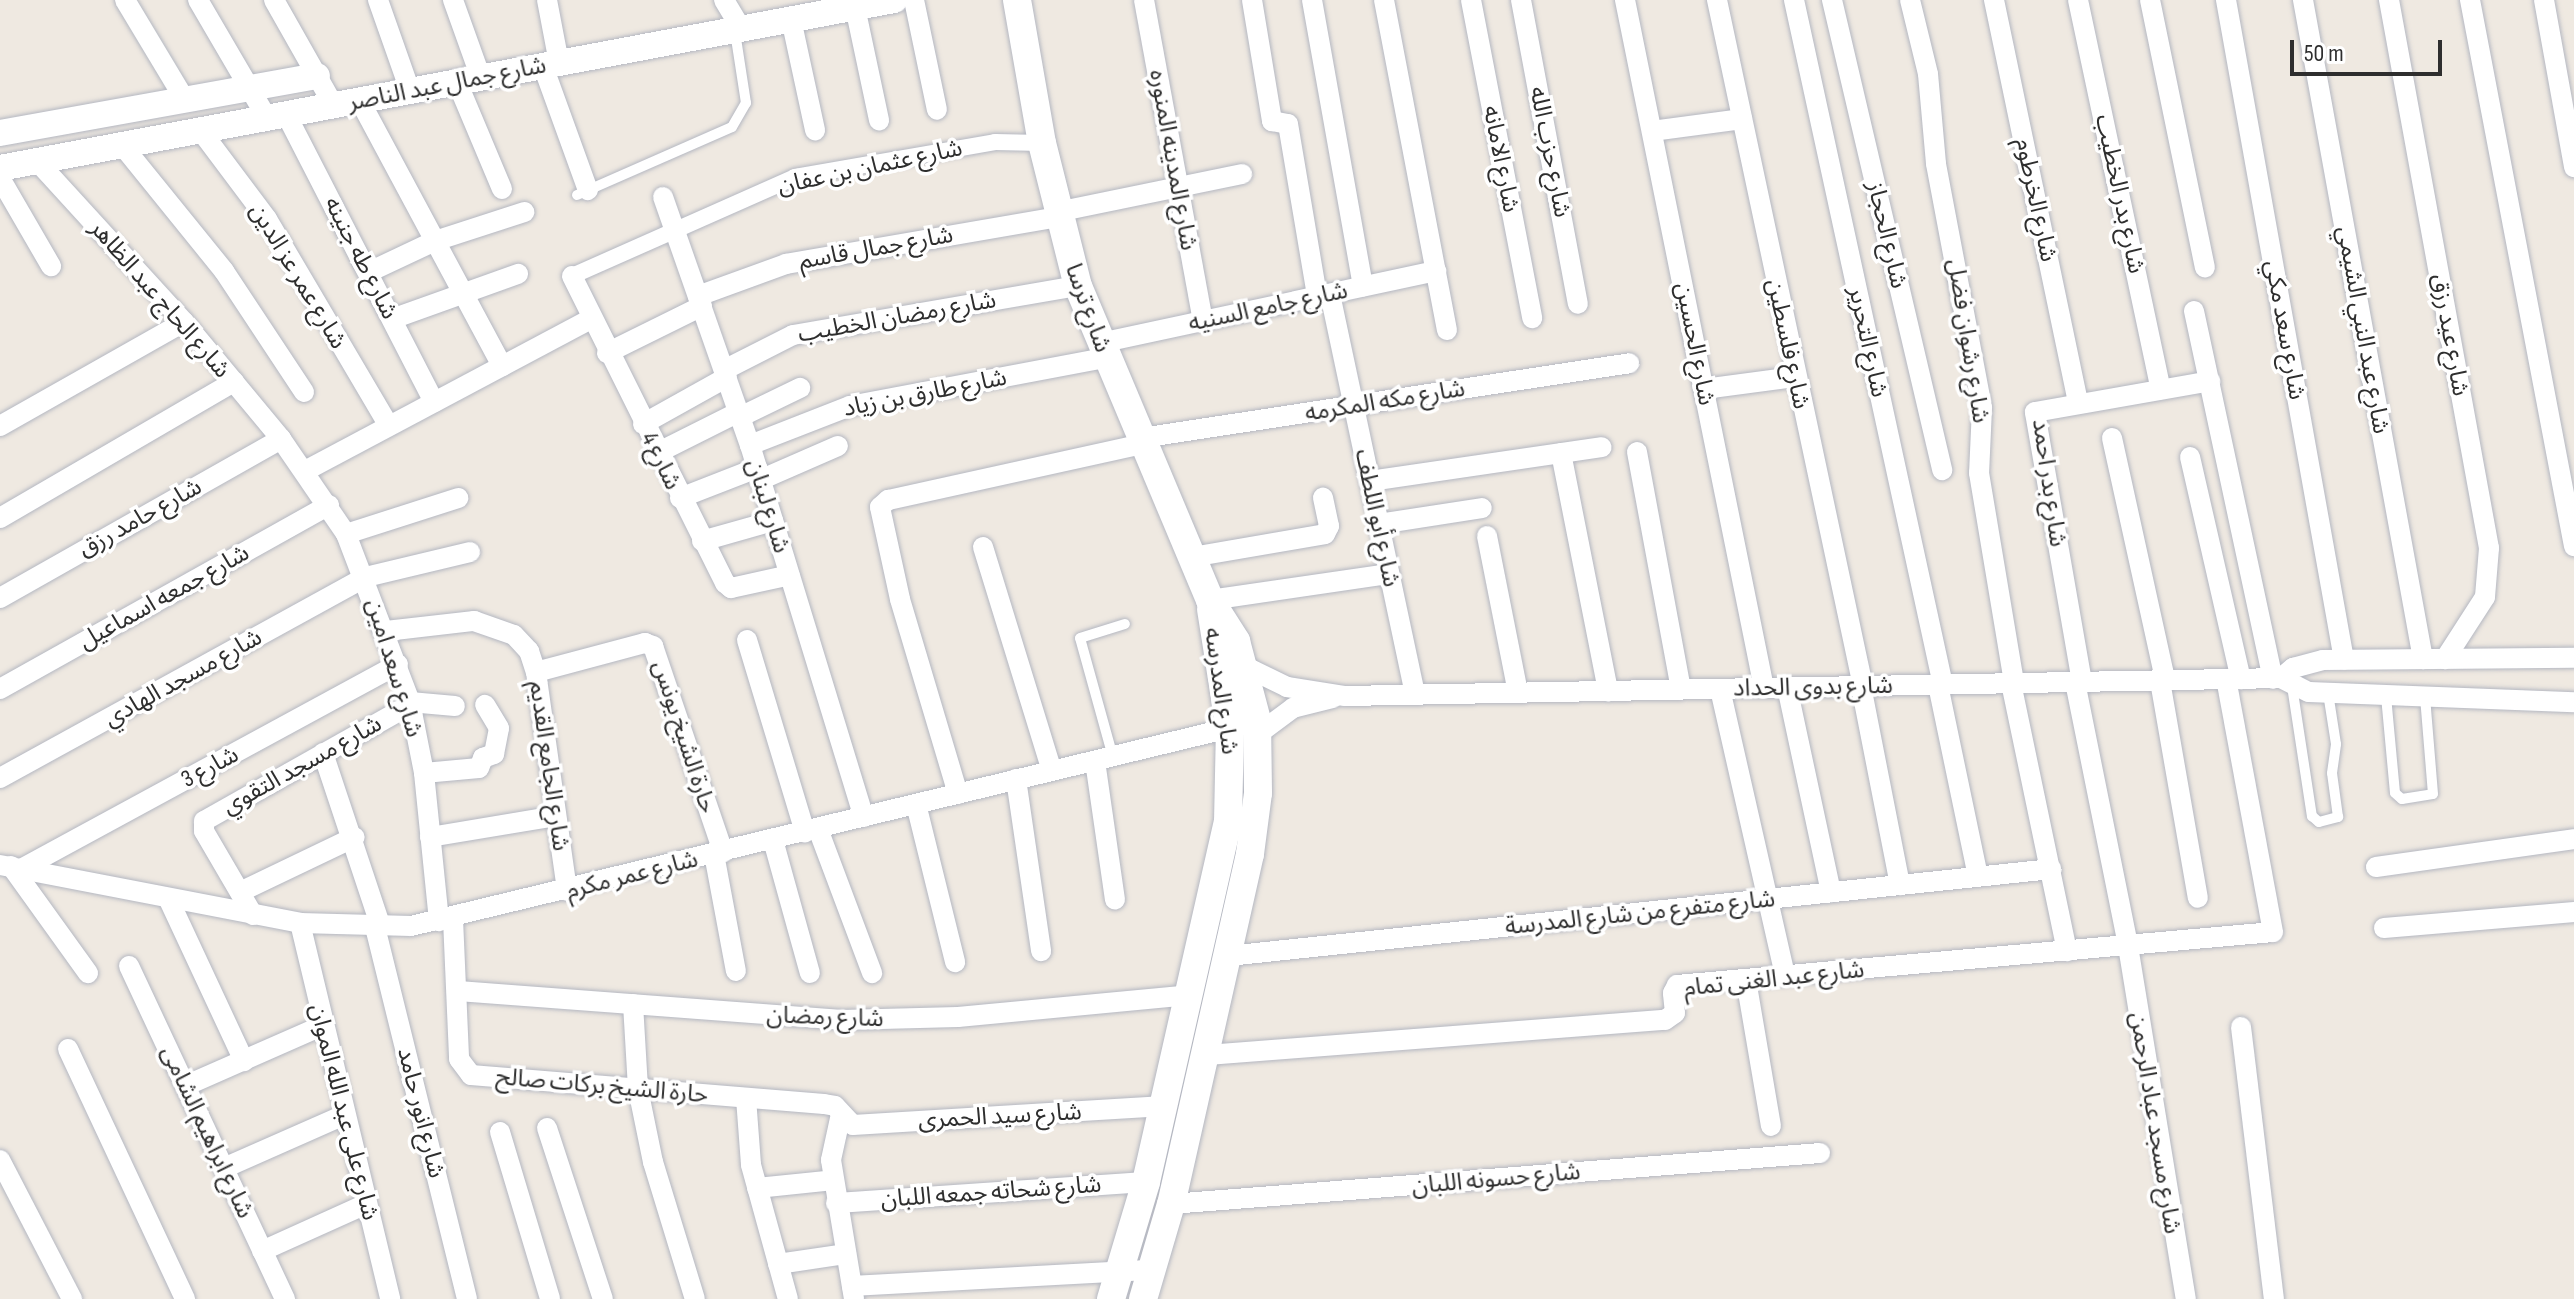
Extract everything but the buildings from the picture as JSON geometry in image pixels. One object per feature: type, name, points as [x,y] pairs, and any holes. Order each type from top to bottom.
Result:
[{"type":"main road","name":"شارع ترسا","points":[[1017,0],[1057,214],[1078,286],[1102,350],[1210,600]]},
{"type":"main road","name":"شارع المدرسه","points":[[1143,1299],[1171,1204],[1207,1055],[1255,824],[1258,727],[1236,641],[1210,600]]},
{"type":"main road","name":"شارع المدرسه","points":[[1111,1299],[1146,1182],[1192,995],[1228,822],[1230,729],[1210,600]]},
{"type":"street","points":[[125,0],[185,100]]},
{"type":"street","name":"شارع طه جنينه","points":[[198,0],[250,88],[276,116],[369,272],[434,402]]},
{"type":"street","points":[[274,0],[317,76],[347,103],[435,241],[502,366]]},
{"type":"street","points":[[378,0],[410,91]]},
{"type":"street","points":[[453,0],[469,80],[502,189]]},
{"type":"street","points":[[547,0],[551,65],[582,193]]},
{"type":"street","points":[[724,0],[737,28]]},
{"type":"street","name":"شارع جمال عبد الناصر","points":[[0,168],[894,0]]},
{"type":"street","points":[[914,0],[937,110]]},
{"type":"street","name":"شارع المدينه المنوره","points":[[1144,0],[1203,321]]},
{"type":"street","name":"شارع أبو اللطف","points":[[1252,0],[1272,121],[1288,124],[1324,295],[1354,406],[1415,694]]},
{"type":"street","points":[[1312,0],[1363,287]]},
{"type":"street","points":[[1384,0],[1447,330]]},
{"type":"street","name":"شارع الامانه","points":[[1471,0],[1532,318]]},
{"type":"street","name":"شارع حزب الله","points":[[1521,0],[1578,304]]},
{"type":"street","name":"شارع الحسين","points":[[1625,0],[1764,688]]},
{"type":"street","name":"شارع فلسطين","points":[[1717,0],[1794,377],[1862,686],[1900,885]]},
{"type":"street","name":"شارع التحرير","points":[[1794,0],[1978,876]]},
{"type":"street","name":"شارع الحجاز","points":[[1832,0],[1942,470]]},
{"type":"street","name":"شارع رشوان فضل","points":[[1910,0],[1928,74],[1936,164],[1982,408],[1979,473],[2012,683],[2067,951]]},
{"type":"street","name":"شارع الخرطوم","points":[[1994,0],[2078,401]]},
{"type":"street","name":"شارع بدر الخطيب","points":[[2078,0],[2161,389]]},
{"type":"street","points":[[2150,0],[2205,267]]},
{"type":"street","name":"شارع سعد مكي","points":[[2226,0],[2344,660]]},
{"type":"street","name":"شارع عبد النبي الشيمي","points":[[2303,0],[2423,659]]},
{"type":"street","name":"شارع عيد رزق","points":[[2389,0],[2489,548],[2485,597],[2445,659]]},
{"type":"street","points":[[2470,0],[2574,546]]},
{"type":"street","points":[[2544,0],[2574,167]]},
{"type":"street","points":[[858,5],[879,120]]},
{"type":"street","points":[[791,19],[815,130]]},
{"type":"street","name":"شارع جمال عبد الناصر","points":[[0,133],[317,76]]},
{"type":"street","points":[[1652,131],[1742,119]]},
{"type":"street","name":"شارع عمر عز الدين","points":[[201,131],[267,219],[389,426]]},
{"type":"street","name":"شارع عثمان بن عفان","points":[[572,276],[795,177],[995,142],[1042,143]]},
{"type":"street","points":[[122,145],[224,271],[304,392]]},
{"type":"street","name":"شارع الحاج عبد الظاهر","points":[[37,161],[184,322],[281,439]]},
{"type":"street","name":"شارع جمال قاسم","points":[[607,353],[700,301],[786,264],[1057,214],[1242,174]]},
{"type":"street","points":[[0,178],[51,266]]},
{"type":"street","name":"شارع لبنان","points":[[663,197],[740,414],[864,817]]},
{"type":"street","points":[[369,272],[435,241],[524,212]]},
{"type":"street","name":"شارع جامع السنيه","points":[[1102,350],[1203,321],[1436,271]]},
{"type":"street","points":[[392,319],[518,274]]},
{"type":"street","name":"شارع 4","points":[[572,276],[607,353],[727,586],[790,575]]},
{"type":"street","name":"شارع رمضان الخطيب","points":[[643,424],[793,335],[1078,286]]},
{"type":"street","points":[[2194,311],[2282,681]]},
{"type":"street","points":[[305,471],[591,319]]},
{"type":"street","points":[[0,426],[184,322]]},
{"type":"street","name":"شارع طارق بن زياد","points":[[750,445],[850,406],[1102,350]]},
{"type":"street","name":"شارع مكه المكرمه","points":[[958,794],[900,599],[882,503],[1142,441],[1629,363]]},
{"type":"street","points":[[1704,389],[1794,377]]},
{"type":"street","name":"شارع بدر احمد","points":[[2079,682],[2035,417],[2039,407],[2210,381]]},
{"type":"street","points":[[0,518],[234,382]]},
{"type":"street","points":[[657,453],[800,388]]},
{"type":"street","points":[[2112,438],[2162,680],[2198,898]]},
{"type":"street","name":"شارع سعد امين","points":[[281,439],[346,534],[366,577],[398,664],[410,703],[424,773],[430,837],[446,920]]},
{"type":"street","name":"شارع حامد رزق","points":[[0,598],[281,439]]},
{"type":"street","points":[[680,498],[838,446]]},
{"type":"street","points":[[1370,481],[1602,447]]},
{"type":"street","points":[[1637,452],[1681,689]]},
{"type":"street","points":[[1561,453],[1608,691]]},
{"type":"street","points":[[2190,457],[2234,679]]},
{"type":"street","points":[[346,534],[458,498]]},
{"type":"street","points":[[1192,557],[1325,534],[1329,526],[1323,498]]},
{"type":"street","name":"شارع جمعه اسماعيل","points":[[0,689],[329,505]]},
{"type":"street","points":[[1379,524],[1482,508]]},
{"type":"street","points":[[702,541],[773,521]]},
{"type":"street","points":[[1487,536],[1518,692]]},
{"type":"street","points":[[983,547],[1052,771]]},
{"type":"street","name":"شارع مسجد الهادي","points":[[0,778],[366,577],[470,552]]},
{"type":"street","points":[[1210,600],[1389,574]]},
{"type":"street","name":"شارع الجامع القديم","points":[[386,631],[474,621],[495,625],[529,651],[536,672],[567,891]]},
{"type":"street","points":[[747,640],[812,830],[872,973]]},
{"type":"street","name":"حارة الشيخ يونس","points":[[536,672],[645,643],[653,646],[718,853]]},
{"type":"street","points":[[2282,681],[2307,662],[2574,658]]},
{"type":"street","name":"شارع 3","points":[[11,867],[398,664]]},
{"type":"street","name":"شارع بدوى الحداد","points":[[1244,666],[1287,687],[1345,696],[2162,680],[2282,681]]},
{"type":"street","name":"شارع عبد الغنى تمام","points":[[1207,1055],[1665,1020],[1675,1013],[1673,993],[1677,985],[2273,932],[2234,679]]},
{"type":"street","points":[[2282,681],[2328,693],[2574,702]]},
{"type":"street","name":"شارع مسجد عباد الرحمن","points":[[2079,682],[2128,946],[2186,1299]]},
{"type":"street","points":[[1787,687],[1831,892]]},
{"type":"street","points":[[1720,689],[1785,976]]},
{"type":"street","name":"شارع بدوى الحداد","points":[[1258,727],[1293,708],[1345,696]]},
{"type":"street","points":[[410,703],[455,706]]},
{"type":"street","name":"شارع مسجد التقوي","points":[[253,915],[204,831],[204,821],[410,703]]},
{"type":"street","points":[[424,773],[479,768],[483,758],[494,754],[499,728],[485,705]]},
{"type":"street","name":"شارع عمر مكرم","points":[[11,867],[300,923],[378,927],[446,920],[1016,779],[1230,729],[1258,727]]},
{"type":"street","name":"شارع انور حامد","points":[[323,753],[355,837],[467,1299]]},
{"type":"street","points":[[1104,759],[1115,900]]},
{"type":"street","points":[[1016,779],[1041,951]]},
{"type":"street","points":[[916,804],[955,962]]},
{"type":"street","points":[[430,837],[555,816]]},
{"type":"street","points":[[240,892],[355,837]]},
{"type":"street","points":[[2376,867],[2574,839]]},
{"type":"street","points":[[773,840],[810,973]]},
{"type":"street","points":[[718,853],[736,971]]},
{"type":"street","points":[[11,867],[88,973]]},
{"type":"street","name":"شارع متفرع من شارع المدرسة","points":[[1228,956],[2051,869]]},
{"type":"street","points":[[168,898],[244,1061]]},
{"type":"street","points":[[2384,928],[2574,912]]},
{"type":"street","name":"حارة الشيخ بركات صالح","points":[[446,920],[458,991],[459,1059],[471,1075],[824,1104],[841,1114]]},
{"type":"street","name":"شارع على عبد الله الموان","points":[[300,923],[366,1204],[384,1297]]},
{"type":"street","name":"شارع ابراهيم الشامى","points":[[129,966],[285,1299]]},
{"type":"street","points":[[1746,980],[1771,1126]]},
{"type":"street","name":"شارع رمضان","points":[[458,991],[788,1018],[896,1019],[1192,995]]},
{"type":"street","points":[[633,1004],[638,1089],[653,1162],[695,1299]]},
{"type":"street","points":[[185,1086],[322,1026]]},
{"type":"street","points":[[2241,1027],[2274,1299]]},
{"type":"street","points":[[68,1049],[185,1299]]},
{"type":"street","points":[[746,1098],[757,1188],[788,1299]]},
{"type":"street","name":"شارع سيد الحمرى","points":[[841,1114],[853,1125],[1164,1106]]},
{"type":"street","points":[[841,1114],[831,1160],[853,1292],[1119,1269],[1152,1270]]},
{"type":"street","points":[[224,1168],[344,1115]]},
{"type":"street","points":[[547,1128],[603,1299]]},
{"type":"street","points":[[500,1132],[550,1299]]},
{"type":"street","name":"شارع حسونه اللبان","points":[[1171,1204],[1820,1153]]},
{"type":"street","points":[[0,1160],[72,1299]]},
{"type":"street","points":[[757,1188],[834,1180]]},
{"type":"street","name":"شارع شحاته جمعه اللبان","points":[[836,1203],[1146,1182]]},
{"type":"street","points":[[262,1251],[366,1204]]},
{"type":"street","points":[[778,1264],[846,1254]]},
{"type":"lane","points":[[582,193],[732,127],[746,103],[737,28]]},
{"type":"lane","points":[[1104,759],[1080,638],[1125,624]]},
{"type":"lane","points":[[2282,681],[2312,816],[2319,822],[2338,817],[2332,773],[2336,744],[2328,693]]},
{"type":"lane","points":[[2386,696],[2395,793],[2402,799],[2433,794],[2425,697]]}]
